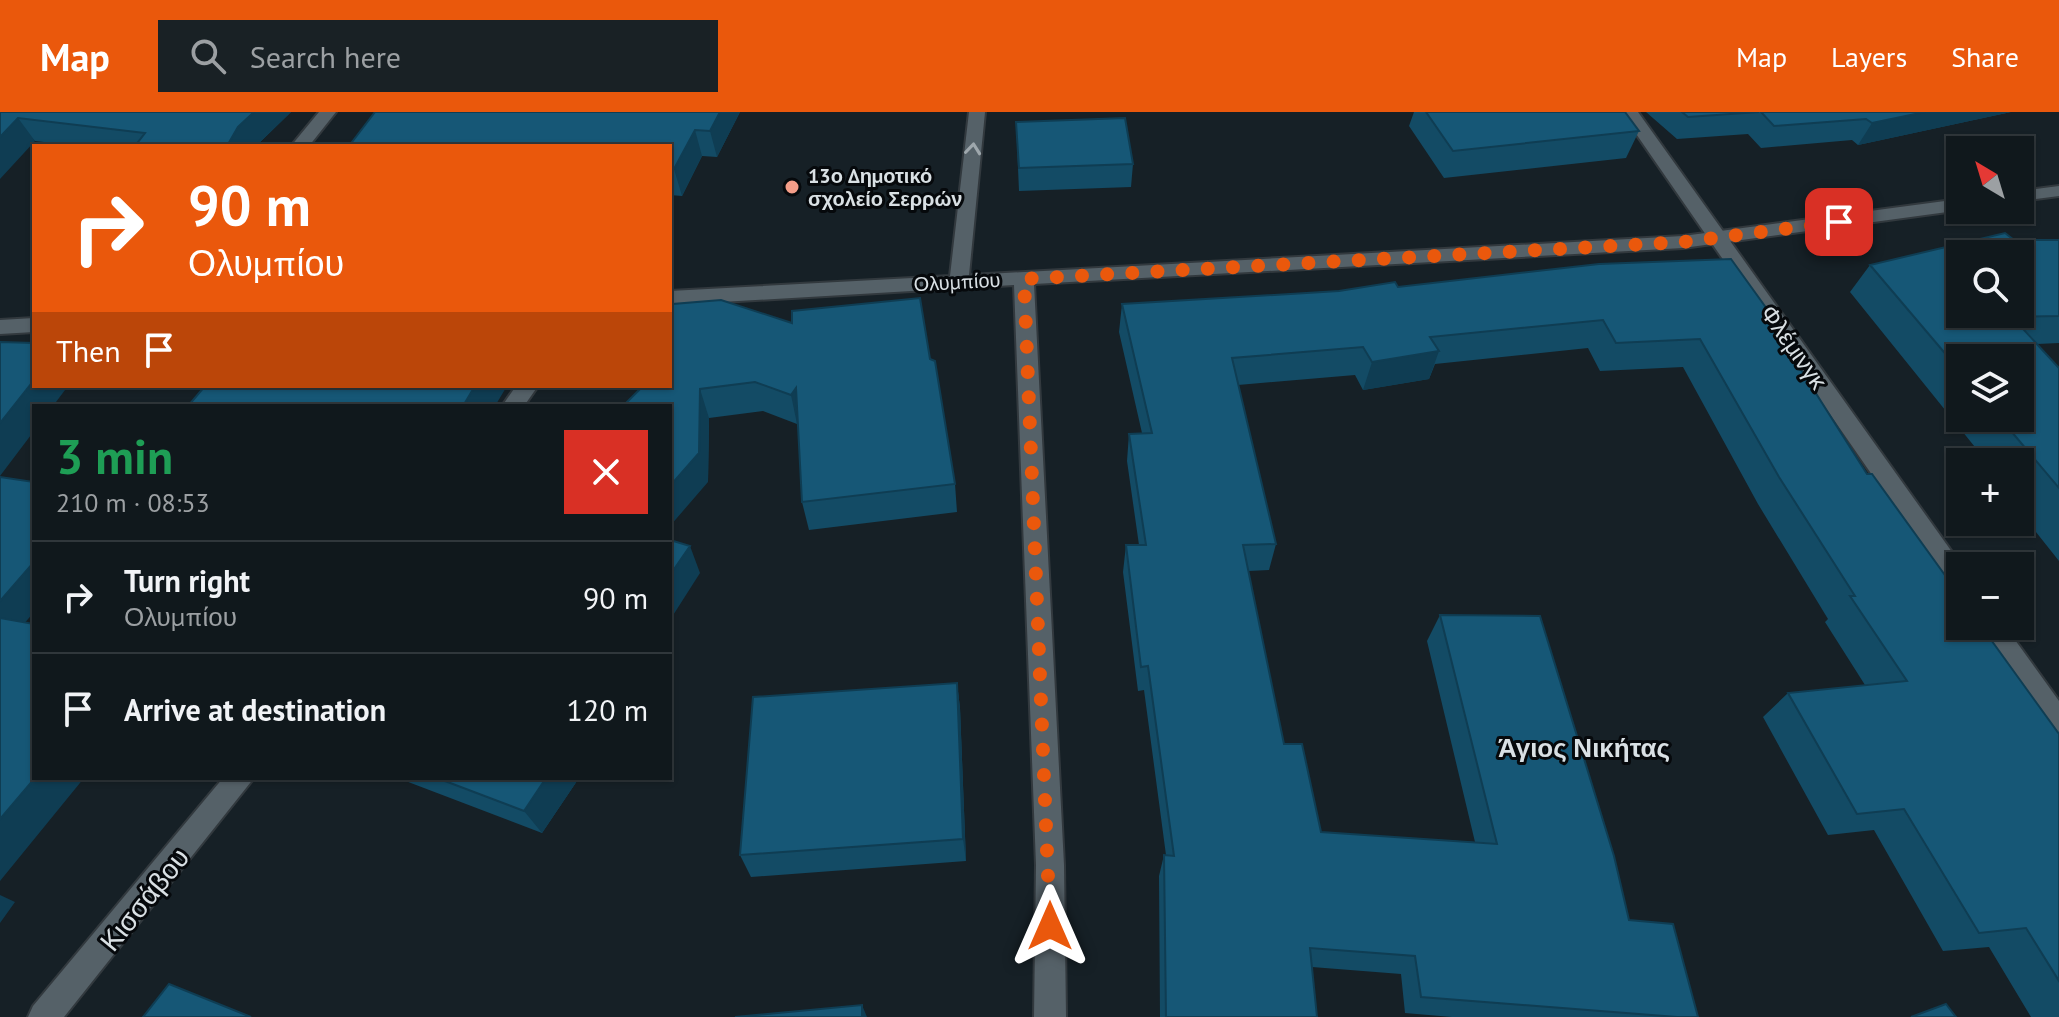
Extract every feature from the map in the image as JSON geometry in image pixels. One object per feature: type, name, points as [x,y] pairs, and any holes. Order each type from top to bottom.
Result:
[{"type":"street","points":[[302,144],[328,112]]},
{"type":"street","points":[[959,282],[977,112]]},
{"type":"street","name":"Φλέμινγκ","points":[[1629,112],[1946,562]]},
{"type":"street","points":[[2034,194],[2059,191]]},
{"type":"street","name":"Ολυμπίου","points":[[672,298],[1718,239],[1946,207]]},
{"type":"street","points":[[1024,279],[1050,865],[1050,1017]]},
{"type":"street","points":[[0,327],[32,325]]},
{"type":"street","points":[[2001,640],[2059,722]]},
{"type":"street","name":"Κισσάβου","points":[[44,1017],[169,869],[238,780]]},
{"type":"building","points":[[0,112],[254,112],[238,127],[228,144],[137,144],[145,133],[18,118],[0,137]]},
{"type":"building","points":[[375,112],[720,112],[710,131],[695,130],[674,169],[672,144],[351,144]]},
{"type":"building","points":[[1426,112],[1625,112],[1639,131],[1453,151]]},
{"type":"building","points":[[1682,112],[1759,112],[1688,117]]},
{"type":"building","points":[[1761,112],[1925,112],[1872,123],[1866,119],[1774,126]]},
{"type":"building","points":[[1125,118],[1133,164],[1019,168],[1016,122]]},
{"type":"building","points":[[2005,233],[2014,240],[1975,240]]},
{"type":"building","points":[[2034,240],[2059,240],[2059,316],[2034,317]]},
{"type":"building","points":[[1946,247],[1946,328],[2022,328],[2059,368],[2059,488],[2034,458],[2034,448],[2025,448],[2012,432],[2034,432],[2034,344],[1946,344],[1946,355],[1870,265]]},
{"type":"building","points":[[1731,259],[1772,316],[1767,316],[1867,474],[1872,474],[1946,577],[1946,640],[1991,640],[2059,734],[2059,981],[2026,928],[1979,933],[1904,809],[1857,814],[1788,693],[1907,681],[1850,596],[1855,596],[1779,477],[1700,339],[1616,343],[1603,320],[1430,337],[1439,351],[1372,362],[1363,347],[1232,358],[1276,544],[1243,545],[1284,744],[1302,744],[1321,832],[1497,844],[1440,615],[1540,616],[1614,856],[1629,920],[1673,924],[1698,1017],[1421,997],[1415,956],[1310,948],[1317,1017],[1166,1017],[1164,855],[1174,856],[1148,666],[1141,667],[1126,545],[1146,545],[1129,434],[1152,433],[1122,304],[1339,291],[1395,282],[1398,287],[1599,264]]},
{"type":"building","points":[[920,298],[930,359],[935,361],[955,484],[802,502],[796,388],[791,395],[755,382],[700,389],[699,453],[672,484],[672,404],[625,404],[641,388],[672,388],[673,304],[721,300],[792,323],[792,311]]},
{"type":"building","points":[[0,342],[32,343],[32,383],[0,423]]},
{"type":"building","points":[[203,388],[474,388],[464,404],[190,404]]},
{"type":"building","points":[[0,477],[32,482],[32,564],[0,601]]},
{"type":"building","points":[[672,541],[690,546],[672,572]]},
{"type":"building","points":[[0,618],[32,624],[33,780],[0,819]]},
{"type":"building","points":[[957,683],[963,839],[740,855],[753,697]]},
{"type":"building","points":[[442,780],[545,780],[524,811]]},
{"type":"building","points":[[169,984],[251,1017],[143,1017]]},
{"type":"building","points":[[1946,1004],[1956,1017],[1911,1017]]},
{"type":"building","points":[[862,1005],[862,1017],[735,1017]]},
{"type":"place","name":"13ο Δημοτικό σχολείο Σερρών","points":[[792,187]]},
{"type":"district","name":"Άγιος Νικήτας","points":[[1584,747]]},
{"type":"route","points":[[1050,926],[1050,865],[1024,279],[1683,242],[1839,222]]}]
